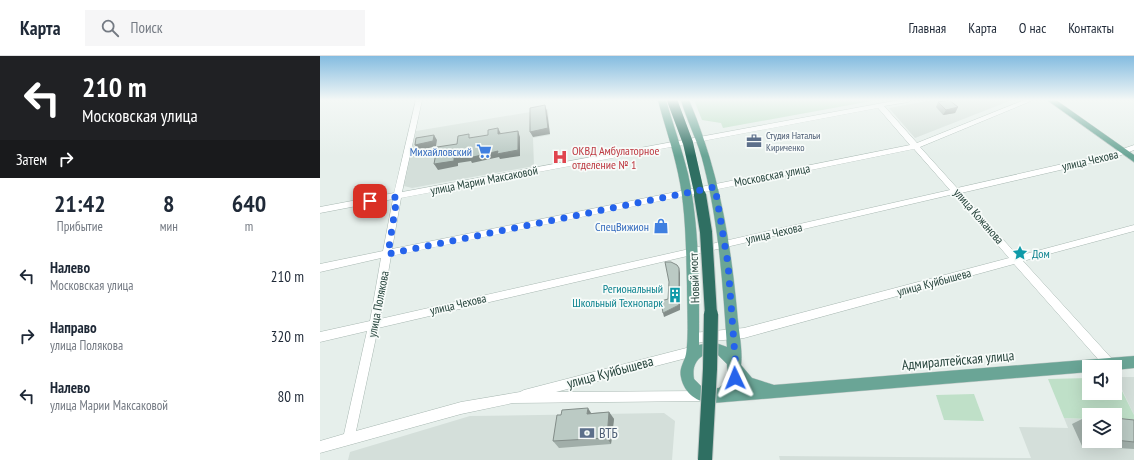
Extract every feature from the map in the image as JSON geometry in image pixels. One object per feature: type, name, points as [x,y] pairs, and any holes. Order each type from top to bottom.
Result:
[{"type":"highway","name":"Новый мост","points":[[679,119],[693,160],[700,191],[706,230],[709,266],[711,371],[705,460]]},
{"type":"main road","points":[[667,119],[686,193],[691,229],[693,294],[692,354],[686,370],[689,385],[701,394],[713,396],[784,390]]},
{"type":"main road","points":[[692,119],[715,187],[725,244],[736,367],[735,378],[731,386],[725,392],[713,396]]},
{"type":"main road","points":[[1077,119],[1134,160]]},
{"type":"main road","points":[[692,354],[706,349],[722,350],[732,358],[736,367],[748,382],[766,388],[784,390]]},
{"type":"main road","name":"Адмиралтейская улица","points":[[1122,363],[1134,362]]},
{"type":"main road","name":"Адмиралтейская улица","points":[[784,390],[1082,366]]},
{"type":"street","name":"улица Полякова","points":[[349,438],[388,254],[397,197],[415,119]]},
{"type":"street","name":"улица Марии Максаковой","points":[[320,210],[397,197],[804,119]]},
{"type":"street","name":"улица Кожанова","points":[[892,119],[1106,360]]},
{"type":"street","name":"Московская улица","points":[[320,268],[916,146],[983,119]]},
{"type":"street","name":"улица Чехова","points":[[320,337],[957,191],[1124,152],[1134,147]]},
{"type":"street","name":"улица Куйбышева","points":[[692,338],[733,335],[1134,228]]},
{"type":"street","name":"улица Куйбышева","points":[[513,398],[692,354]]},
{"type":"street","points":[[320,447],[461,408],[513,398],[713,396]]},
{"type":"shaded area","points":[[489,119],[549,119],[550,135],[533,138],[534,166],[412,188],[404,186],[416,131]]},
{"type":"shaded area","points":[[898,119],[964,119],[915,138]]},
{"type":"shaded area","points":[[1122,377],[1134,377],[1134,415],[1122,390]]},
{"type":"shaded area","points":[[664,413],[675,421],[672,460],[348,460],[350,452],[470,416]]},
{"type":"shaded area","points":[[1064,418],[1082,419],[1082,448],[1122,448],[1122,434],[1134,421],[1134,460],[780,460],[779,456],[1031,458],[1019,427],[1068,428]]},
{"type":"green space","points":[[702,119],[773,119],[723,128],[721,123]]},
{"type":"green space","points":[[1082,378],[1082,400],[1122,400],[1122,391],[1134,415],[1134,421],[1122,420],[1122,408],[1082,408],[1082,419],[1064,418],[1048,379]]},
{"type":"green space","points":[[974,394],[984,421],[944,420],[936,395]]},
{"type":"building","points":[[530,119],[547,119],[548,128],[530,132]]},
{"type":"building","name":"Михайловский","points":[[498,128],[498,134],[518,131],[518,150],[497,154],[498,151],[469,158],[469,155],[454,158],[454,161],[434,164],[437,147],[457,144],[458,136],[469,134],[469,138],[488,135],[488,130]]},
{"type":"building","points":[[434,135],[433,141],[415,145],[416,138]]},
{"type":"building","name":"Региональный Школьный Технопарк","points":[[665,262],[671,262],[679,268],[679,305],[663,313],[661,301],[668,299],[669,282]]},
{"type":"building","name":"ВТБ","points":[[588,408],[587,414],[609,412],[607,438],[553,441],[557,415],[561,415],[562,410]]},
{"type":"building","points":[[1122,419],[1134,420],[1134,442],[1122,441]]},
{"type":"place","name":"Студия Натальи Кириченко","points":[[754,141]]},
{"type":"place","name":"Михайловский","points":[[484,151]]},
{"type":"place","name":"ОКВД Амбулаторное отделение № 1","points":[[560,157]]},
{"type":"place","name":"СпецВижион","points":[[661,226]]},
{"type":"place","name":"Дом","points":[[1020,253]]},
{"type":"place","name":"Региональный Школьный Технопарк","points":[[675,295]]},
{"type":"place","name":"ВТБ","points":[[587,433]]},
{"type":"route","points":[[370,201],[397,197],[388,254],[442,241],[715,187],[728,264],[736,370],[735,378]]}]
